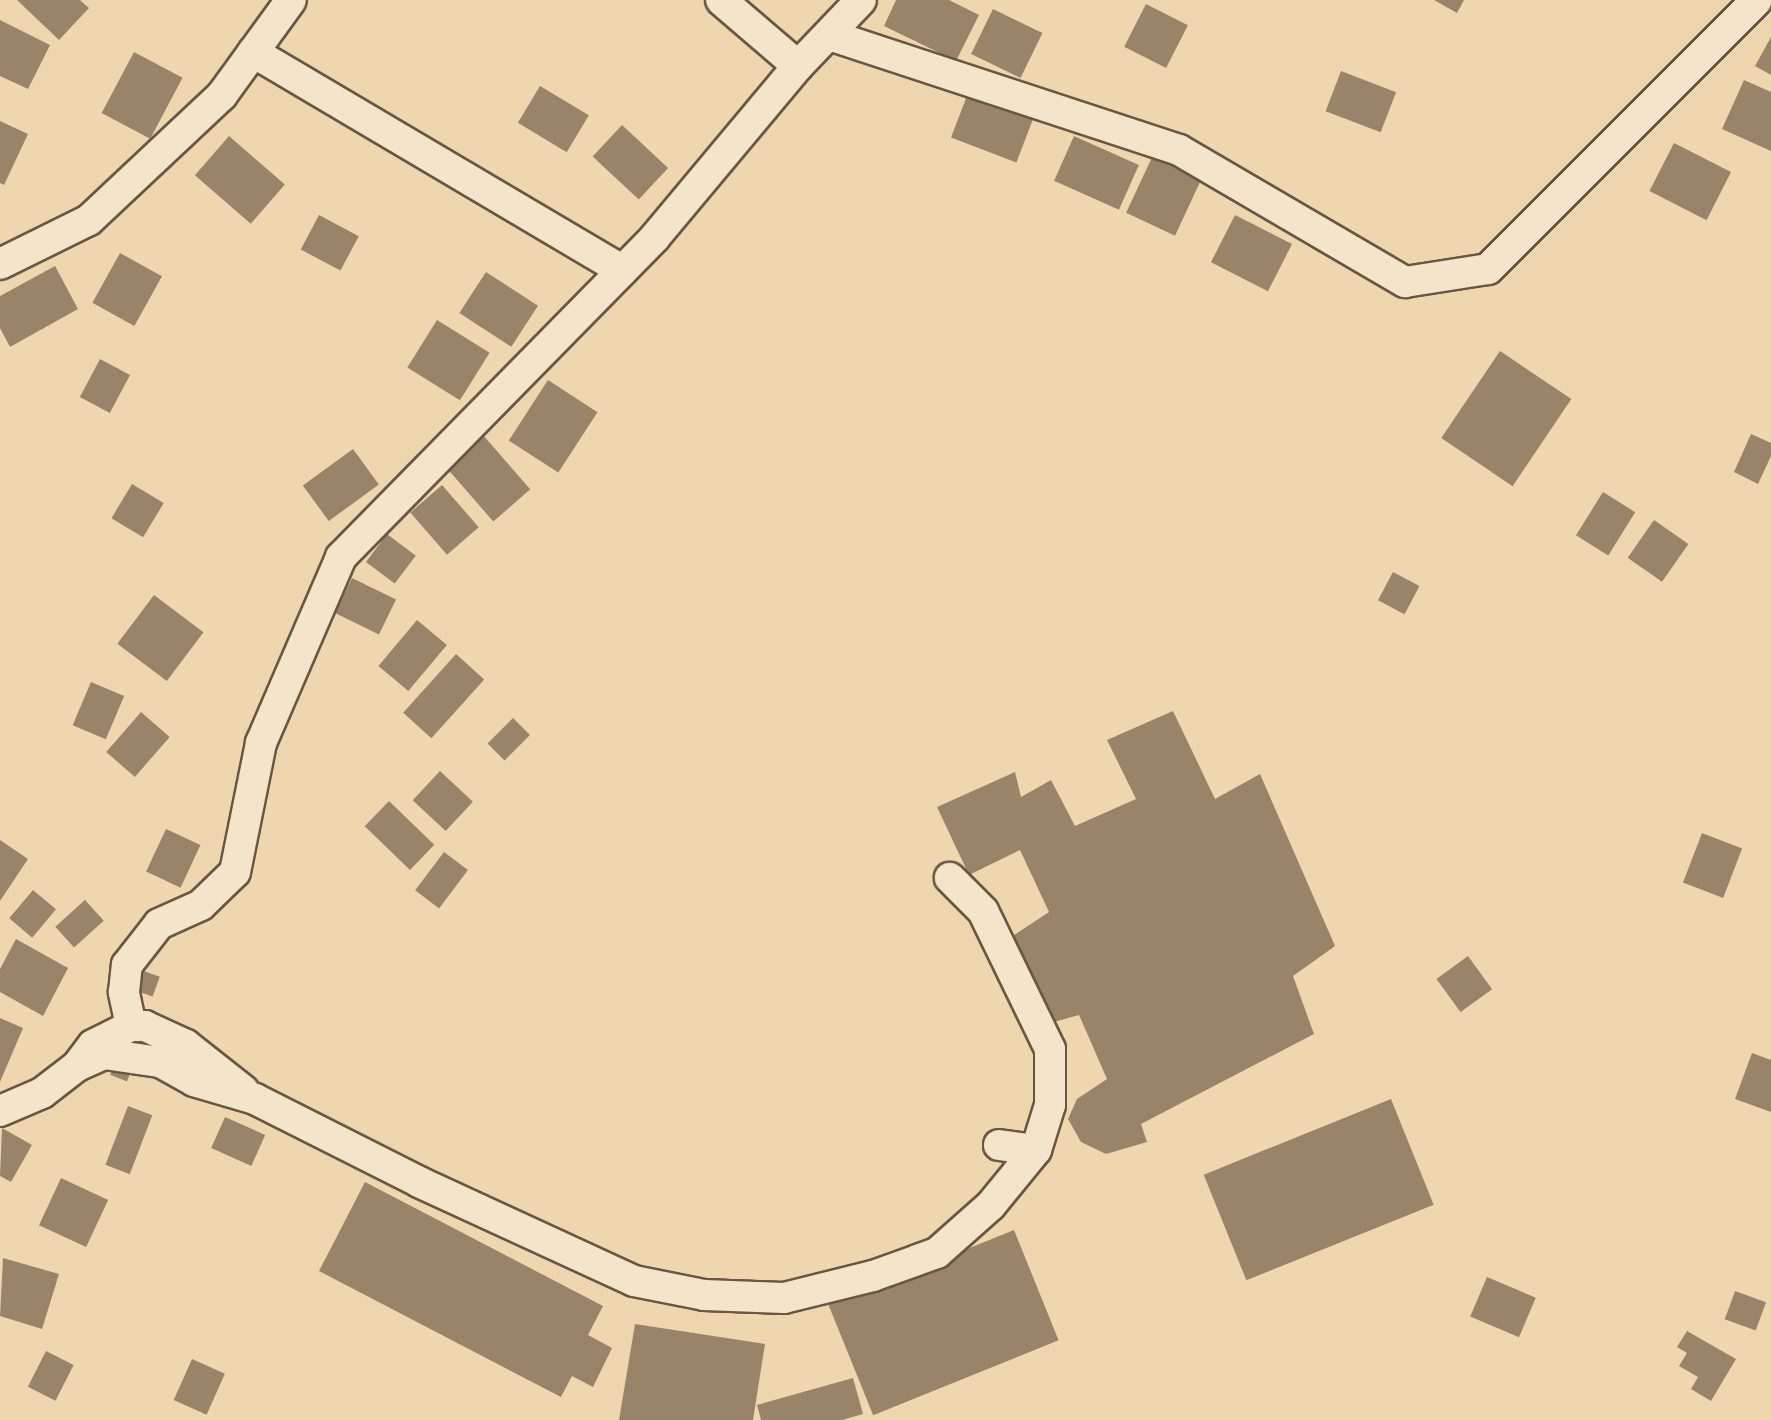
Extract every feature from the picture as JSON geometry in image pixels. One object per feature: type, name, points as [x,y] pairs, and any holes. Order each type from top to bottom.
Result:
[{"type":"street","points":[[0,264],[89,220],[222,95],[291,0]]},
{"type":"street","points":[[722,0],[798,66]]},
{"type":"street","points":[[131,1026],[124,992],[127,964],[159,924],[201,905],[235,872],[261,743],[341,558],[622,270],[798,66],[861,0]]},
{"type":"street","points":[[829,35],[1179,150],[1405,282],[1488,270],[1757,0]]},
{"type":"street","points":[[253,52],[622,270]]},
{"type":"street","points":[[76,1066],[104,1054],[141,1056],[194,1081],[254,1099],[621,1275],[704,1295],[784,1298],[873,1276],[937,1252],[991,1205],[1036,1150],[1050,1105],[1051,1049],[983,911],[950,878]]},
{"type":"street","points":[[0,1111],[42,1093],[76,1066],[93,1045],[131,1026],[145,1026],[186,1045],[254,1099]]},
{"type":"street","points":[[999,1145],[1036,1150]]},
{"type":"building","points":[[17,0],[80,0],[89,8],[59,40]]},
{"type":"building","points":[[896,0],[949,0],[979,15],[956,61],[884,26]]},
{"type":"building","points":[[1434,0],[1464,0],[1457,13]]},
{"type":"building","points":[[1146,4],[1188,25],[1166,68],[1124,47]]},
{"type":"building","points":[[993,9],[1042,33],[1021,78],[971,54]]},
{"type":"building","points":[[0,20],[50,45],[28,89],[0,76]]},
{"type":"building","points":[[1771,37],[1771,75],[1755,66]]},
{"type":"building","points":[[134,52],[183,78],[150,139],[102,113]]},
{"type":"building","points":[[1341,71],[1396,92],[1381,132],[1326,111]]},
{"type":"building","points":[[1744,80],[1771,92],[1771,151],[1722,129]]},
{"type":"building","points":[[540,86],[589,115],[567,152],[518,123]]},
{"type":"building","points":[[970,88],[1035,113],[1016,163],[951,137]]},
{"type":"building","points":[[0,121],[28,134],[4,185],[0,183]]},
{"type":"building","points":[[622,125],[668,168],[639,199],[593,156]]},
{"type":"building","points":[[229,136],[285,185],[251,224],[195,175]]},
{"type":"building","points":[[1074,136],[1139,165],[1119,210],[1054,181]]},
{"type":"building","points":[[1674,143],[1731,172],[1707,220],[1649,191]]},
{"type":"building","points":[[1154,153],[1203,176],[1175,236],[1126,213]]},
{"type":"building","points":[[319,215],[359,236],[340,271],[301,249]]},
{"type":"building","points":[[1235,215],[1292,244],[1268,291],[1211,262]]},
{"type":"building","points":[[120,253],[162,276],[134,326],[92,303]]},
{"type":"building","points":[[55,266],[78,309],[10,347],[0,328],[0,296]]},
{"type":"building","points":[[486,272],[538,306],[511,347],[459,313]]},
{"type":"building","points":[[437,320],[490,353],[460,400],[407,367]]},
{"type":"building","points":[[1500,351],[1571,399],[1513,486],[1441,438]]},
{"type":"building","points":[[100,359],[130,375],[110,413],[80,397]]},
{"type":"building","points":[[548,380],[597,412],[558,473],[509,440]]},
{"type":"building","points":[[1751,434],[1771,443],[1771,456],[1758,484],[1734,472]]},
{"type":"building","points":[[483,435],[530,489],[493,521],[446,467]]},
{"type":"building","points":[[353,449],[379,485],[329,521],[303,485]]},
{"type":"building","points":[[132,484],[164,503],[143,537],[111,518]]},
{"type":"building","points":[[442,485],[479,527],[447,555],[410,513]]},
{"type":"building","points":[[1603,492],[1635,512],[1608,555],[1576,535]]},
{"type":"building","points":[[1654,520],[1688,544],[1662,582],[1628,558]]},
{"type":"building","points":[[387,534],[416,556],[395,584],[366,562]]},
{"type":"building","points":[[1393,572],[1419,586],[1404,614],[1378,600]]},
{"type":"building","points":[[352,578],[396,599],[379,635],[335,613]]},
{"type":"building","points":[[154,595],[204,632],[167,681],[117,644]]},
{"type":"building","points":[[417,620],[447,645],[408,691],[378,666]]},
{"type":"building","points":[[456,654],[484,679],[431,738],[403,713]]},
{"type":"building","points":[[91,682],[124,696],[106,739],[73,725]]},
{"type":"building","points":[[1173,711],[1215,799],[1260,774],[1335,946],[1293,976],[1314,1034],[1141,1124],[1147,1142],[1106,1154],[1081,1142],[1068,1119],[1077,1099],[1107,1079],[1079,1015],[1054,1022],[1011,937],[1049,912],[1020,850],[969,875],[937,807],[1015,772],[1021,797],[1051,780],[1075,826],[1136,799],[1107,740]]},
{"type":"building","points":[[141,712],[170,737],[135,777],[106,752]]},
{"type":"building","points":[[513,718],[530,735],[505,760],[488,743]]},
{"type":"building","points":[[440,771],[473,802],[446,831],[413,800]]},
{"type":"building","points":[[389,801],[434,845],[410,870],[365,826]]},
{"type":"building","points":[[166,829],[200,845],[181,888],[146,872]]},
{"type":"building","points":[[1702,833],[1742,848],[1723,898],[1683,882]]},
{"type":"building","points":[[0,840],[28,859],[0,901]]},
{"type":"building","points":[[444,852],[468,870],[439,908],[415,890]]},
{"type":"building","points":[[33,890],[56,909],[32,938],[9,918]]},
{"type":"building","points":[[85,900],[104,921],[74,948],[55,927]]},
{"type":"building","points":[[16,939],[68,968],[43,1016],[0,992],[0,969]]},
{"type":"building","points":[[1468,956],[1492,989],[1461,1012],[1436,979]]},
{"type":"building","points":[[141,970],[160,977],[153,997],[134,990]]},
{"type":"building","points":[[0,1018],[23,1028],[0,1082]]},
{"type":"building","points":[[1752,1053],[1771,1060],[1771,1112],[1735,1099]]},
{"type":"building","points":[[117,1058],[134,1065],[127,1081],[110,1075]]},
{"type":"building","points":[[1391,1099],[1434,1205],[1246,1280],[1204,1175]]},
{"type":"building","points":[[128,1106],[152,1115],[130,1174],[105,1165]]},
{"type":"building","points":[[225,1117],[265,1135],[251,1166],[211,1148]]},
{"type":"building","points":[[2,1128],[32,1145],[11,1182],[0,1176]]},
{"type":"building","points":[[61,1178],[108,1200],[86,1247],[39,1225]]},
{"type":"building","points":[[365,1182],[603,1306],[588,1335],[612,1348],[593,1387],[572,1376],[561,1397],[319,1271]]},
{"type":"building","points":[[1014,1230],[1059,1340],[873,1415],[829,1305]]},
{"type":"building","points":[[3,1258],[59,1274],[42,1329],[0,1316]]},
{"type":"building","points":[[1487,1277],[1536,1298],[1519,1337],[1470,1317]]},
{"type":"building","points":[[1735,1291],[1766,1302],[1756,1330],[1725,1319]]},
{"type":"building","points":[[635,1324],[765,1344],[753,1420],[619,1420]]},
{"type":"building","points":[[1687,1331],[1736,1359],[1711,1401],[1691,1389],[1698,1377],[1679,1366],[1687,1353],[1677,1347]]},
{"type":"building","points":[[46,1351],[74,1365],[55,1401],[28,1387]]},
{"type":"building","points":[[192,1359],[225,1374],[207,1415],[174,1400]]},
{"type":"building","points":[[853,1378],[863,1414],[842,1420],[761,1420],[757,1405]]}]
